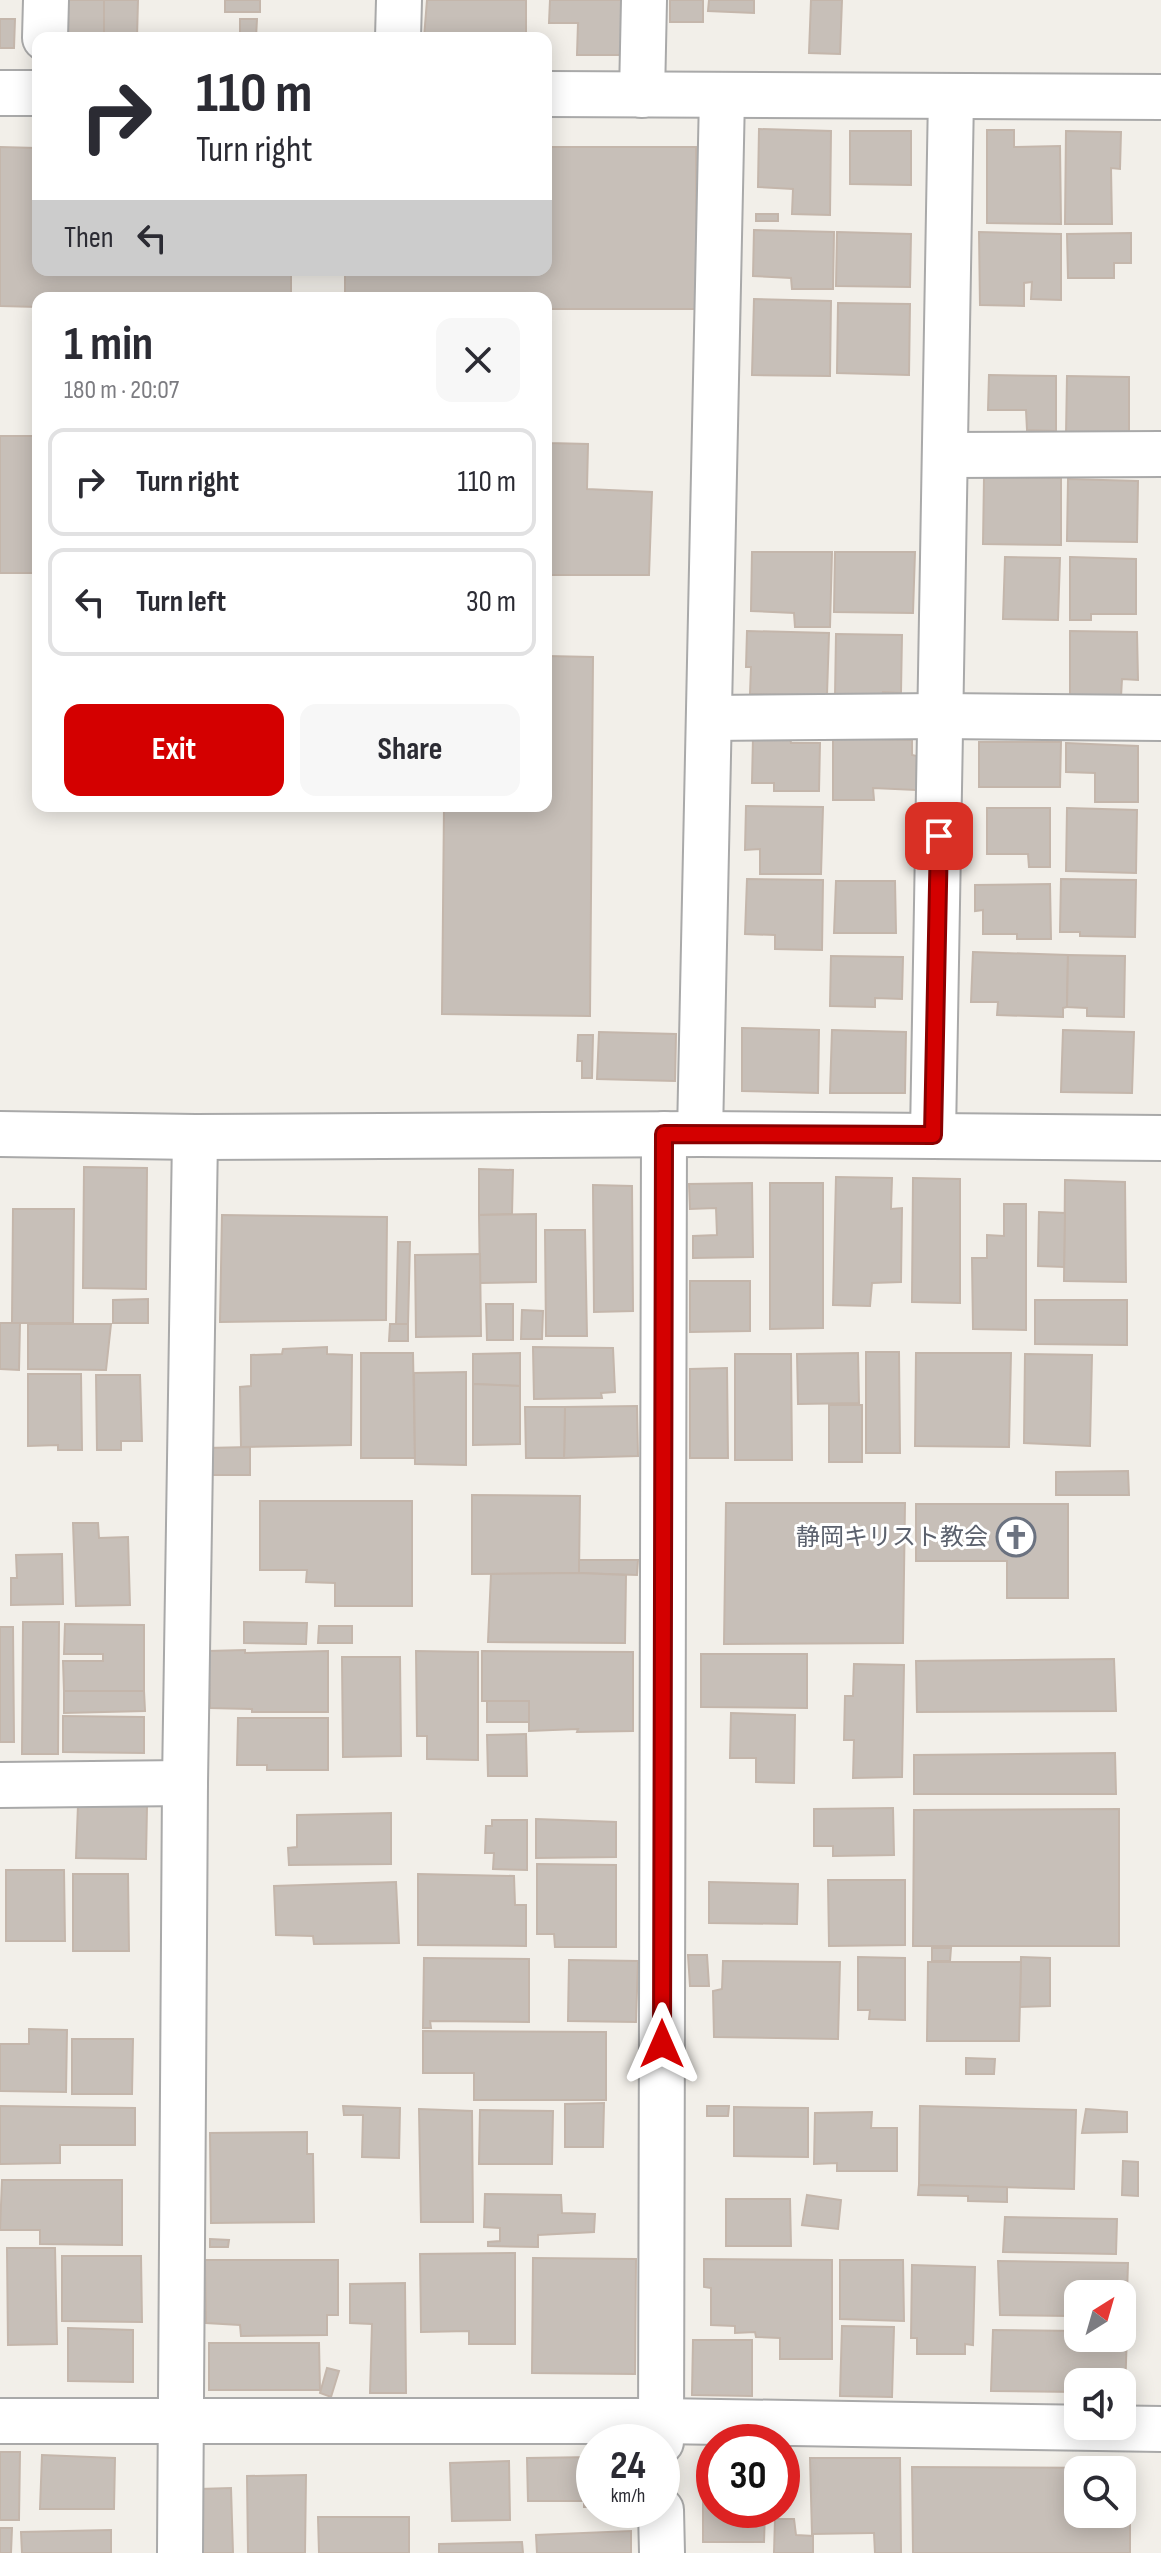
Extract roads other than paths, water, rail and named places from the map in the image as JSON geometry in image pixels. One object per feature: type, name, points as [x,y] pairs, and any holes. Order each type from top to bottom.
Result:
[{"type":"street","points":[[45,32],[46,0]]},
{"type":"street","points":[[398,32],[399,0]]},
{"type":"street","points":[[642,95],[644,0]]},
{"type":"street","points":[[0,93],[32,93]]},
{"type":"street","points":[[552,94],[1161,97]]},
{"type":"street","points":[[661,2424],[682,1134],[709,718],[722,96]]},
{"type":"street","points":[[933,1135],[951,96]]},
{"type":"street","points":[[945,455],[1161,454]]},
{"type":"street","points":[[709,718],[1161,718]]},
{"type":"street","points":[[0,1134],[1161,1138]]},
{"type":"street","points":[[180,2553],[185,1783],[195,1137]]},
{"type":"street","points":[[0,1785],[185,1783]]},
{"type":"street","points":[[0,2421],[179,2421],[576,2430]]},
{"type":"street","points":[[680,2432],[1161,2429]]},
{"type":"street","points":[[661,2528],[662,2553]]},
{"type":"place","name":"静岡キリスト教会","points":[[1016,1537]]}]
